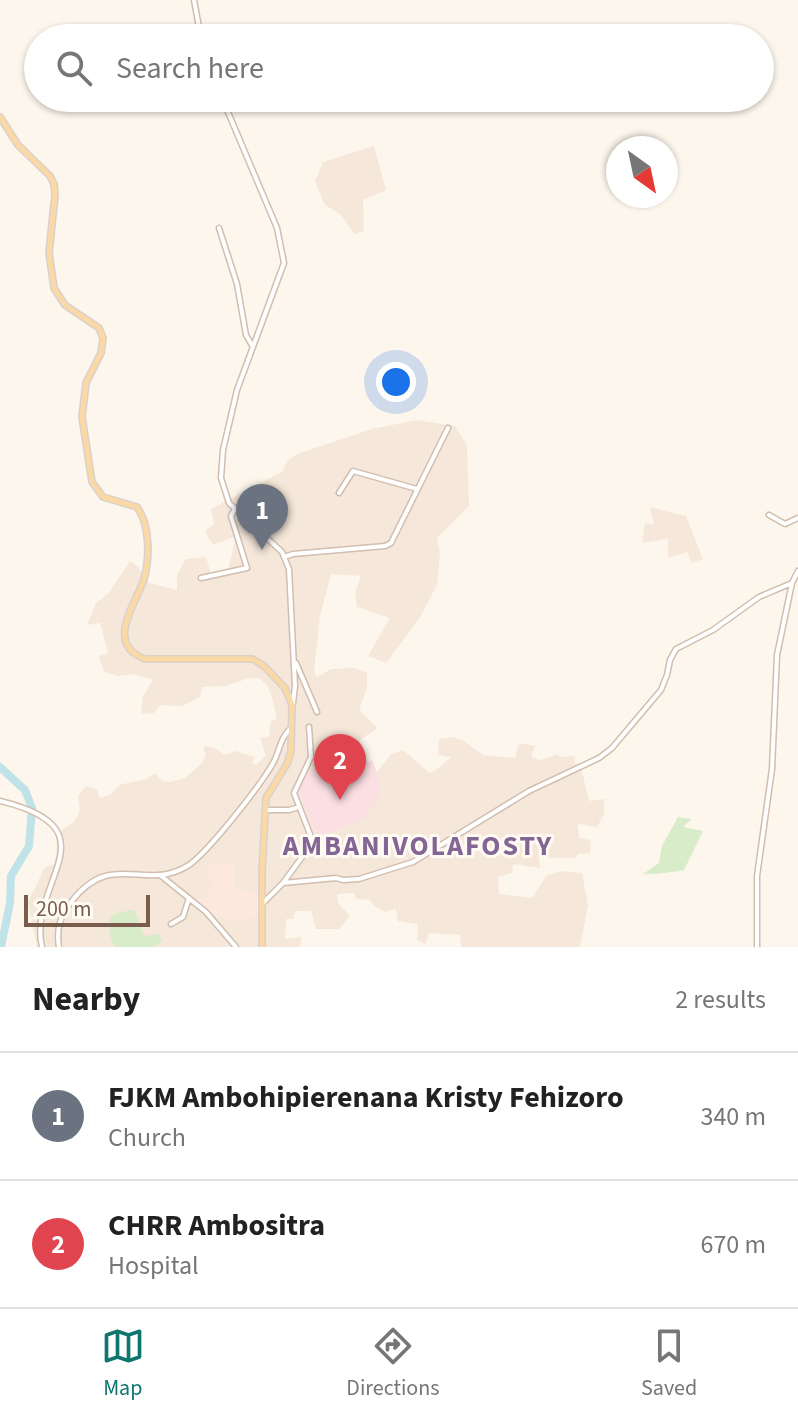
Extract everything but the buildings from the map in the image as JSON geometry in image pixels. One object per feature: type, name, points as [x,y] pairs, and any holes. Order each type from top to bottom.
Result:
[{"type":"main road","points":[[0,117],[18,145],[50,176],[54,184],[49,253],[54,288],[65,305],[99,328],[103,338],[101,353],[86,383],[82,417],[92,482],[103,497],[137,507],[145,522],[147,540],[144,580],[125,623],[127,644],[134,653],[145,659],[253,659],[285,688],[292,705],[291,751],[287,764],[266,798],[262,947]]},
{"type":"street","points":[[194,0],[198,24]]},
{"type":"street","points":[[228,112],[277,228],[284,263],[237,390],[223,450],[221,478],[223,491],[236,509],[282,552],[289,569],[295,686],[292,705]]},
{"type":"street","points":[[219,228],[237,284],[246,335],[253,347]]},
{"type":"street","points":[[284,557],[391,543],[448,428]]},
{"type":"street","points":[[339,493],[353,471],[417,489]]},
{"type":"street","points":[[201,578],[247,568],[231,516],[236,509]]},
{"type":"street","points":[[769,515],[785,524],[798,518]]},
{"type":"street","points":[[757,947],[757,876],[772,769],[777,655],[792,583],[798,571]]},
{"type":"street","points":[[283,883],[359,879],[413,862],[529,791],[599,758],[612,748],[661,690],[676,649],[713,630],[759,597],[792,583]]},
{"type":"street","points":[[294,660],[317,712]]},
{"type":"street","points":[[262,904],[283,883],[313,842],[294,793],[311,757],[309,727]]},
{"type":"street","points":[[59,947],[57,934],[63,914],[83,888],[114,873],[172,874],[201,854],[264,777],[274,762],[283,735],[291,728]]},
{"type":"street","points":[[0,801],[20,806],[43,818],[59,834],[58,869],[39,920],[42,947]]},
{"type":"street","points":[[265,810],[299,807]]},
{"type":"street","points":[[160,875],[189,898],[236,947]]},
{"type":"street","points":[[171,924],[183,917],[189,898]]},
{"type":"shaded area","points":[[374,146],[386,190],[363,200],[364,231],[355,234],[339,213],[325,205],[315,181],[323,162]]},
{"type":"shaded area","points":[[417,420],[455,426],[467,445],[469,506],[437,538],[440,555],[437,585],[419,619],[386,663],[368,656],[390,618],[357,607],[355,593],[361,576],[331,574],[320,616],[314,671],[317,677],[331,669],[354,668],[367,673],[367,688],[359,710],[378,728],[360,740],[358,751],[369,762],[372,760],[377,772],[391,754],[403,750],[430,773],[451,757],[438,755],[439,739],[453,737],[483,755],[515,758],[519,743],[535,746],[531,757],[541,760],[558,754],[560,757],[574,756],[575,764],[580,763],[589,801],[604,799],[604,814],[597,827],[578,824],[579,838],[591,840],[590,853],[574,858],[539,858],[540,868],[513,864],[512,873],[498,877],[499,894],[532,898],[546,876],[560,871],[582,873],[588,905],[580,947],[461,947],[460,935],[429,933],[426,944],[417,940],[418,924],[398,921],[396,909],[385,912],[370,900],[356,899],[354,893],[337,894],[338,903],[350,916],[339,929],[316,929],[311,911],[295,911],[294,919],[286,919],[285,939],[302,937],[300,947],[37,947],[28,902],[45,867],[54,865],[56,834],[75,821],[80,809],[78,796],[86,786],[97,790],[100,798],[110,795],[119,785],[146,779],[155,773],[162,781],[185,778],[202,763],[206,746],[225,755],[236,751],[255,757],[252,763],[256,765],[266,756],[260,738],[269,736],[271,721],[277,719],[271,694],[259,678],[226,686],[202,687],[200,697],[182,706],[160,705],[154,713],[141,714],[143,696],[153,680],[133,674],[119,676],[104,672],[99,656],[108,653],[100,623],[87,625],[96,603],[108,594],[130,561],[149,583],[177,590],[177,574],[186,559],[206,557],[211,574],[228,570],[236,536],[213,545],[205,531],[214,524],[211,509],[282,472],[287,461],[297,454],[372,429]]},
{"type":"shaded area","points":[[650,507],[686,516],[703,559],[692,563],[687,552],[668,558],[668,539],[642,543],[645,523],[654,525]]},
{"type":"shaded area","points":[[358,751],[369,762],[372,760],[381,794],[364,819],[318,837],[298,791],[308,771],[337,763],[338,766]]},
{"type":"shaded area","points":[[235,863],[234,889],[259,892],[258,918],[226,921],[218,913],[212,916],[195,899],[207,897],[212,879],[204,872],[211,864]]},
{"type":"green space","points":[[678,817],[692,819],[683,827],[703,831],[684,870],[643,874],[659,863],[662,846]]},
{"type":"green space","points":[[135,911],[144,936],[159,934],[162,941],[154,947],[114,947],[109,920],[115,914]]},
{"type":"waterway","points":[[0,767],[25,790],[32,808],[29,846],[11,876],[10,903],[1,947]]},
{"type":"place","name":"FJKM Ambohipierenana Kristy Fehizoro","points":[[262,550]]},
{"type":"place","name":"CHRR Ambositra","points":[[340,800]]},
{"type":"district","name":"AMBANIVOLAFOSTY","points":[[418,845]]}]
